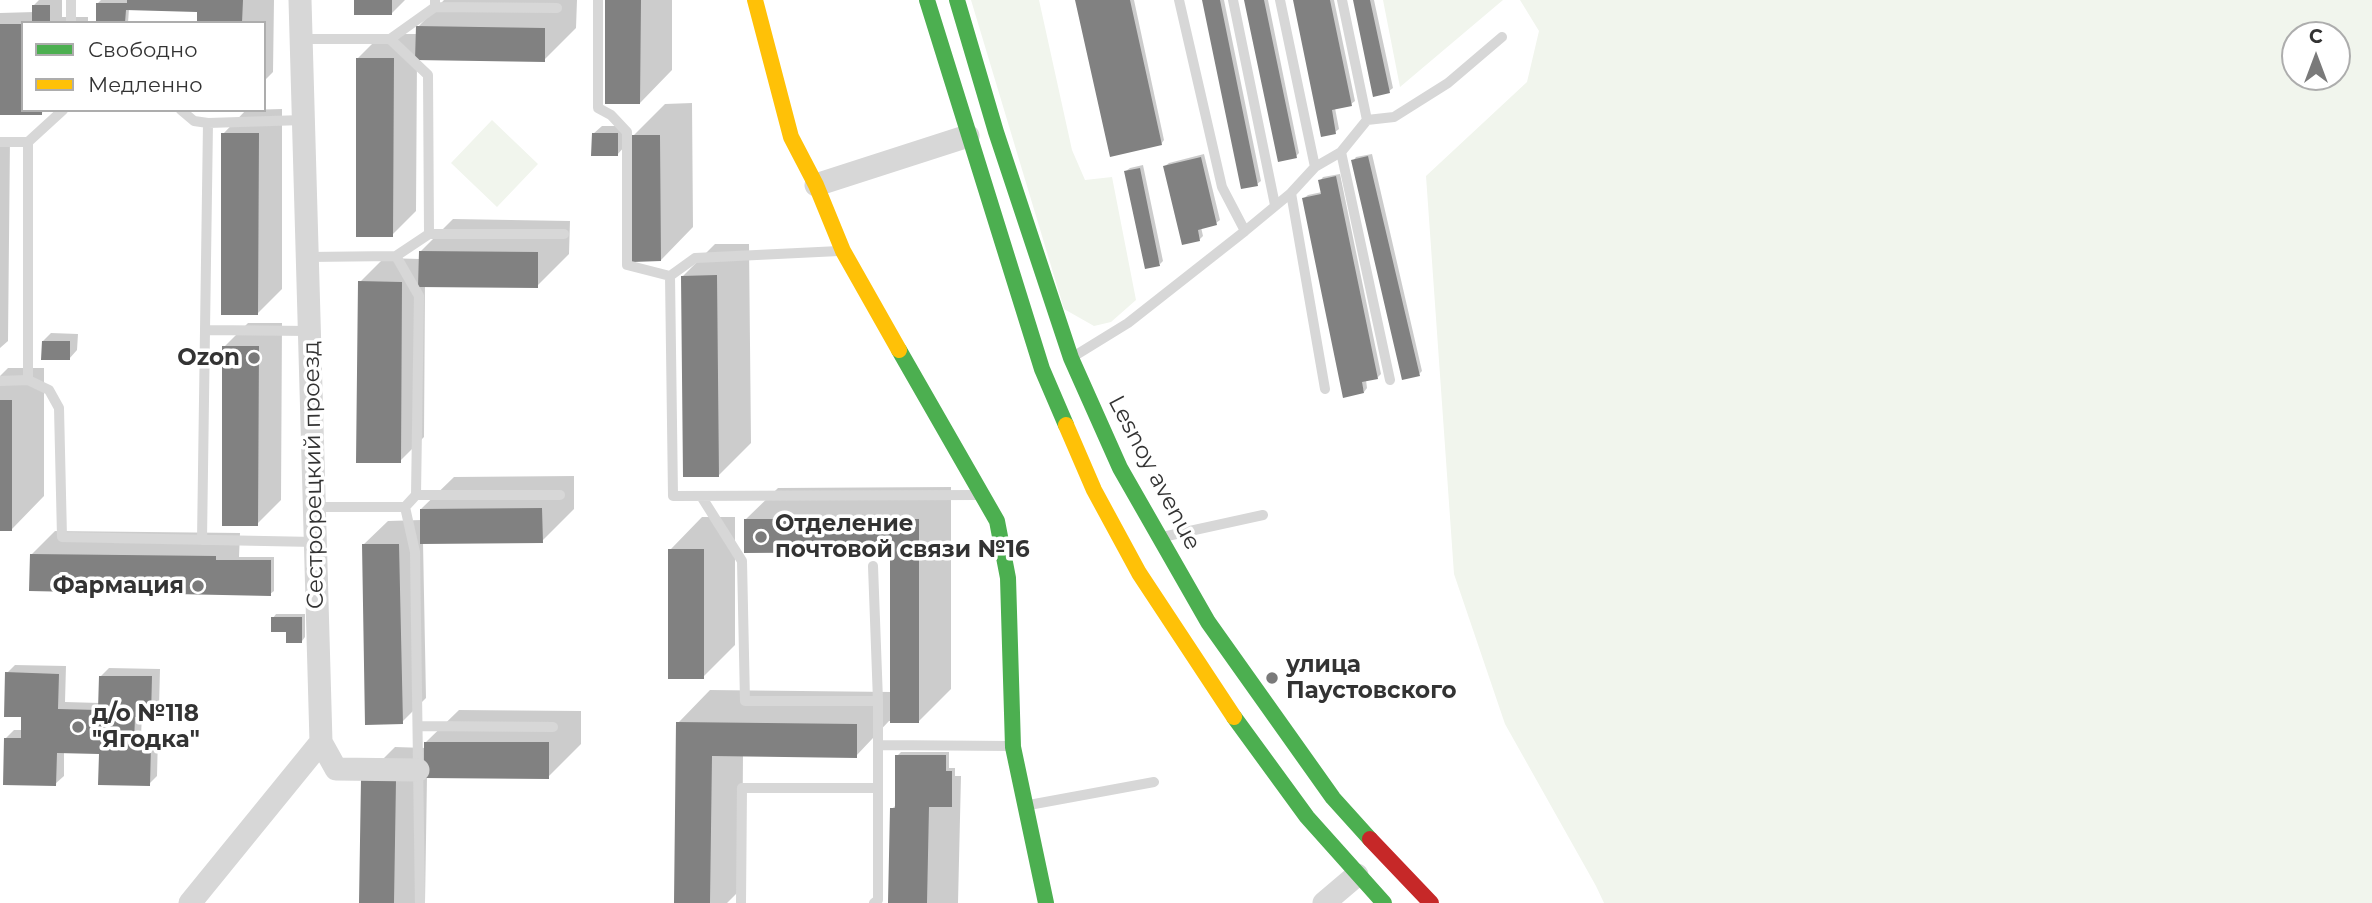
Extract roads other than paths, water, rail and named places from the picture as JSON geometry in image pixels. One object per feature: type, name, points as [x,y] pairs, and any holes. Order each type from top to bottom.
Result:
[{"type":"main road","points":[[755,0],[790,137],[816,185],[844,251],[997,521],[1008,578],[1013,747],[1046,903]]},
{"type":"main road","points":[[927,0],[1042,369],[1094,490],[1139,573],[1279,781],[1357,875],[1384,903]]},
{"type":"main road","name":"Lesnoy avenue","points":[[957,0],[996,132],[1071,358],[1120,468],[1208,622],[1326,788],[1385,856],[1431,903]]},
{"type":"main road","points":[[1042,369],[1071,358]]},
{"type":"street","name":"Сестрорецкий проезд","points":[[300,0],[321,742]]},
{"type":"street","points":[[816,185],[968,136]]},
{"type":"street","points":[[190,903],[321,742],[336,769],[418,770]]},
{"type":"street","points":[[1324,903],[1357,875]]},
{"type":"lane","points":[[71,0],[71,21]]},
{"type":"lane","points":[[598,0],[598,108],[611,115],[627,132],[626,265],[670,276],[695,258],[844,251]]},
{"type":"lane","points":[[1180,0],[1222,187],[1245,231]]},
{"type":"lane","points":[[1233,0],[1275,205]]},
{"type":"lane","points":[[1280,0],[1315,167]]},
{"type":"lane","points":[[1342,0],[1367,120]]},
{"type":"lane","points":[[302,39],[390,39],[435,3],[557,8]]},
{"type":"lane","points":[[1071,358],[1128,323],[1245,231],[1291,193],[1315,167],[1342,152],[1367,120],[1394,117],[1448,83],[1502,37]]},
{"type":"lane","points":[[390,39],[428,75],[429,234]]},
{"type":"lane","points":[[0,142],[28,142],[61,112]]},
{"type":"lane","points":[[183,112],[194,121],[208,123],[304,120]]},
{"type":"lane","points":[[202,540],[208,123]]},
{"type":"lane","points":[[28,142],[28,380]]},
{"type":"lane","points":[[1342,152],[1390,380]]},
{"type":"lane","points":[[1291,193],[1325,389]]},
{"type":"lane","points":[[308,257],[396,256],[429,234],[564,234]]},
{"type":"lane","points":[[396,256],[419,296],[416,495],[405,508]]},
{"type":"lane","points":[[670,276],[673,496],[983,495]]},
{"type":"lane","points":[[205,330],[310,331]]},
{"type":"lane","points":[[0,381],[28,380],[49,390],[60,408],[62,537],[315,542]]},
{"type":"lane","points":[[416,495],[560,495]]},
{"type":"lane","points":[[701,496],[742,561],[745,701],[878,701]]},
{"type":"lane","points":[[314,506],[405,508]]},
{"type":"lane","points":[[405,508],[415,552],[419,903]]},
{"type":"lane","points":[[1161,537],[1263,515]]},
{"type":"lane","points":[[873,566],[878,701],[878,900],[874,903]]},
{"type":"lane","points":[[418,726],[553,727]]},
{"type":"lane","points":[[878,745],[1013,747]]},
{"type":"lane","points":[[1027,805],[1154,782]]},
{"type":"lane","points":[[741,903],[742,788],[878,788]]},
{"type":"place","name":"Ozon","points":[[254,358]]},
{"type":"place","name":"Отделение почтовой связи №16","points":[[761,537]]},
{"type":"place","name":"Фармация","points":[[198,586]]},
{"type":"place","name":"улица Паустовского","points":[[1272,678]]},
{"type":"place","name":"д/о №118 \"Ягодка\"","points":[[78,727]]}]
